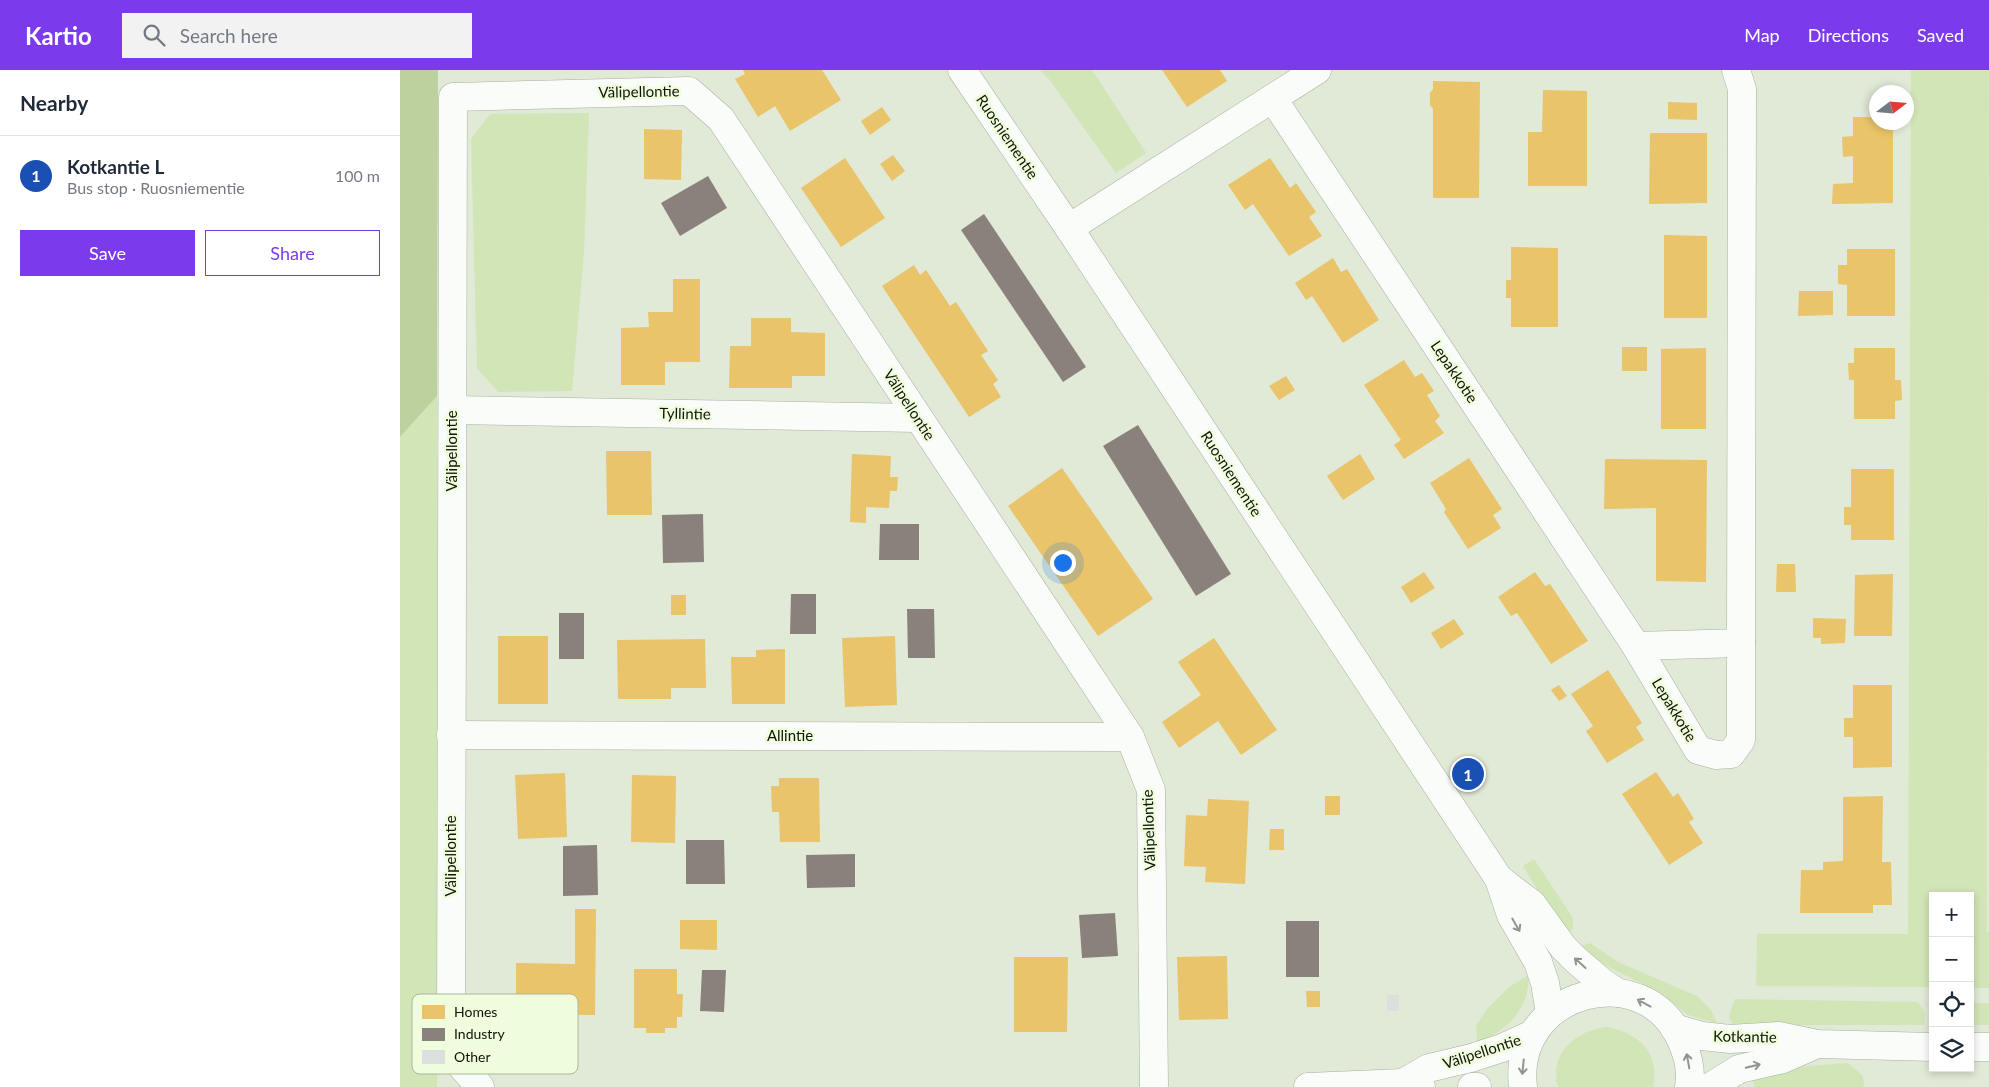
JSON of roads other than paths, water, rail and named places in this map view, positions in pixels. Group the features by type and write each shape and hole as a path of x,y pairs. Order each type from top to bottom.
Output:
{"street":[{"name":"Ruosniementie","path":"962,70 1069,228 1499,879 1511,916 1538,962 1546,984 1550,1013"},
{"path":"1069,228 1317,70"},
{"name":"Lepakkotie","path":"1273,99 1636,646 1698,750 1716,755 1731,754 1741,740 1742,89 1736,70"},
{"name":"Välipellontie","path":"451,994 453,97 689,91 721,119 1130,737 1151,790 1154,1087"},
{"name":"Tyllintie","path":"453,410 918,418"},
{"path":"1636,646 1741,643"},
{"name":"Allintie","path":"451,735 1130,737"},
{"name":"Ruosniementie","path":"1499,879 1532,904 1563,947 1602,983 1618,994"},
{"path":"1523,1087 1523,1062 1533,1034 1550,1013 1562,1004 1576,998 1603,993 1634,997 1649,1004 1663,1015 1679,1036 1688,1057 1689,1087"},
{"name":"Kotkantie","path":"1674,1028 1702,1036 1730,1039 1779,1036 1817,1044 1929,1047"},
{"name":"Välipellontie","path":"1308,1087 1412,1085 1430,1068 1486,1053 1533,1034"},
{"name":"Kotkantie","path":"1710,1087 1739,1069 1783,1058 1817,1044"},
{"path":"1974,1047 1989,1048"},
{"name":"Välipellontie","path":"469,1074 480,1087"},
{"name":"Välipellontie","path":"1472,1087 1477,1087"}],"place":[{"name":"Kotkantie L","path":"1468,774"}]}
